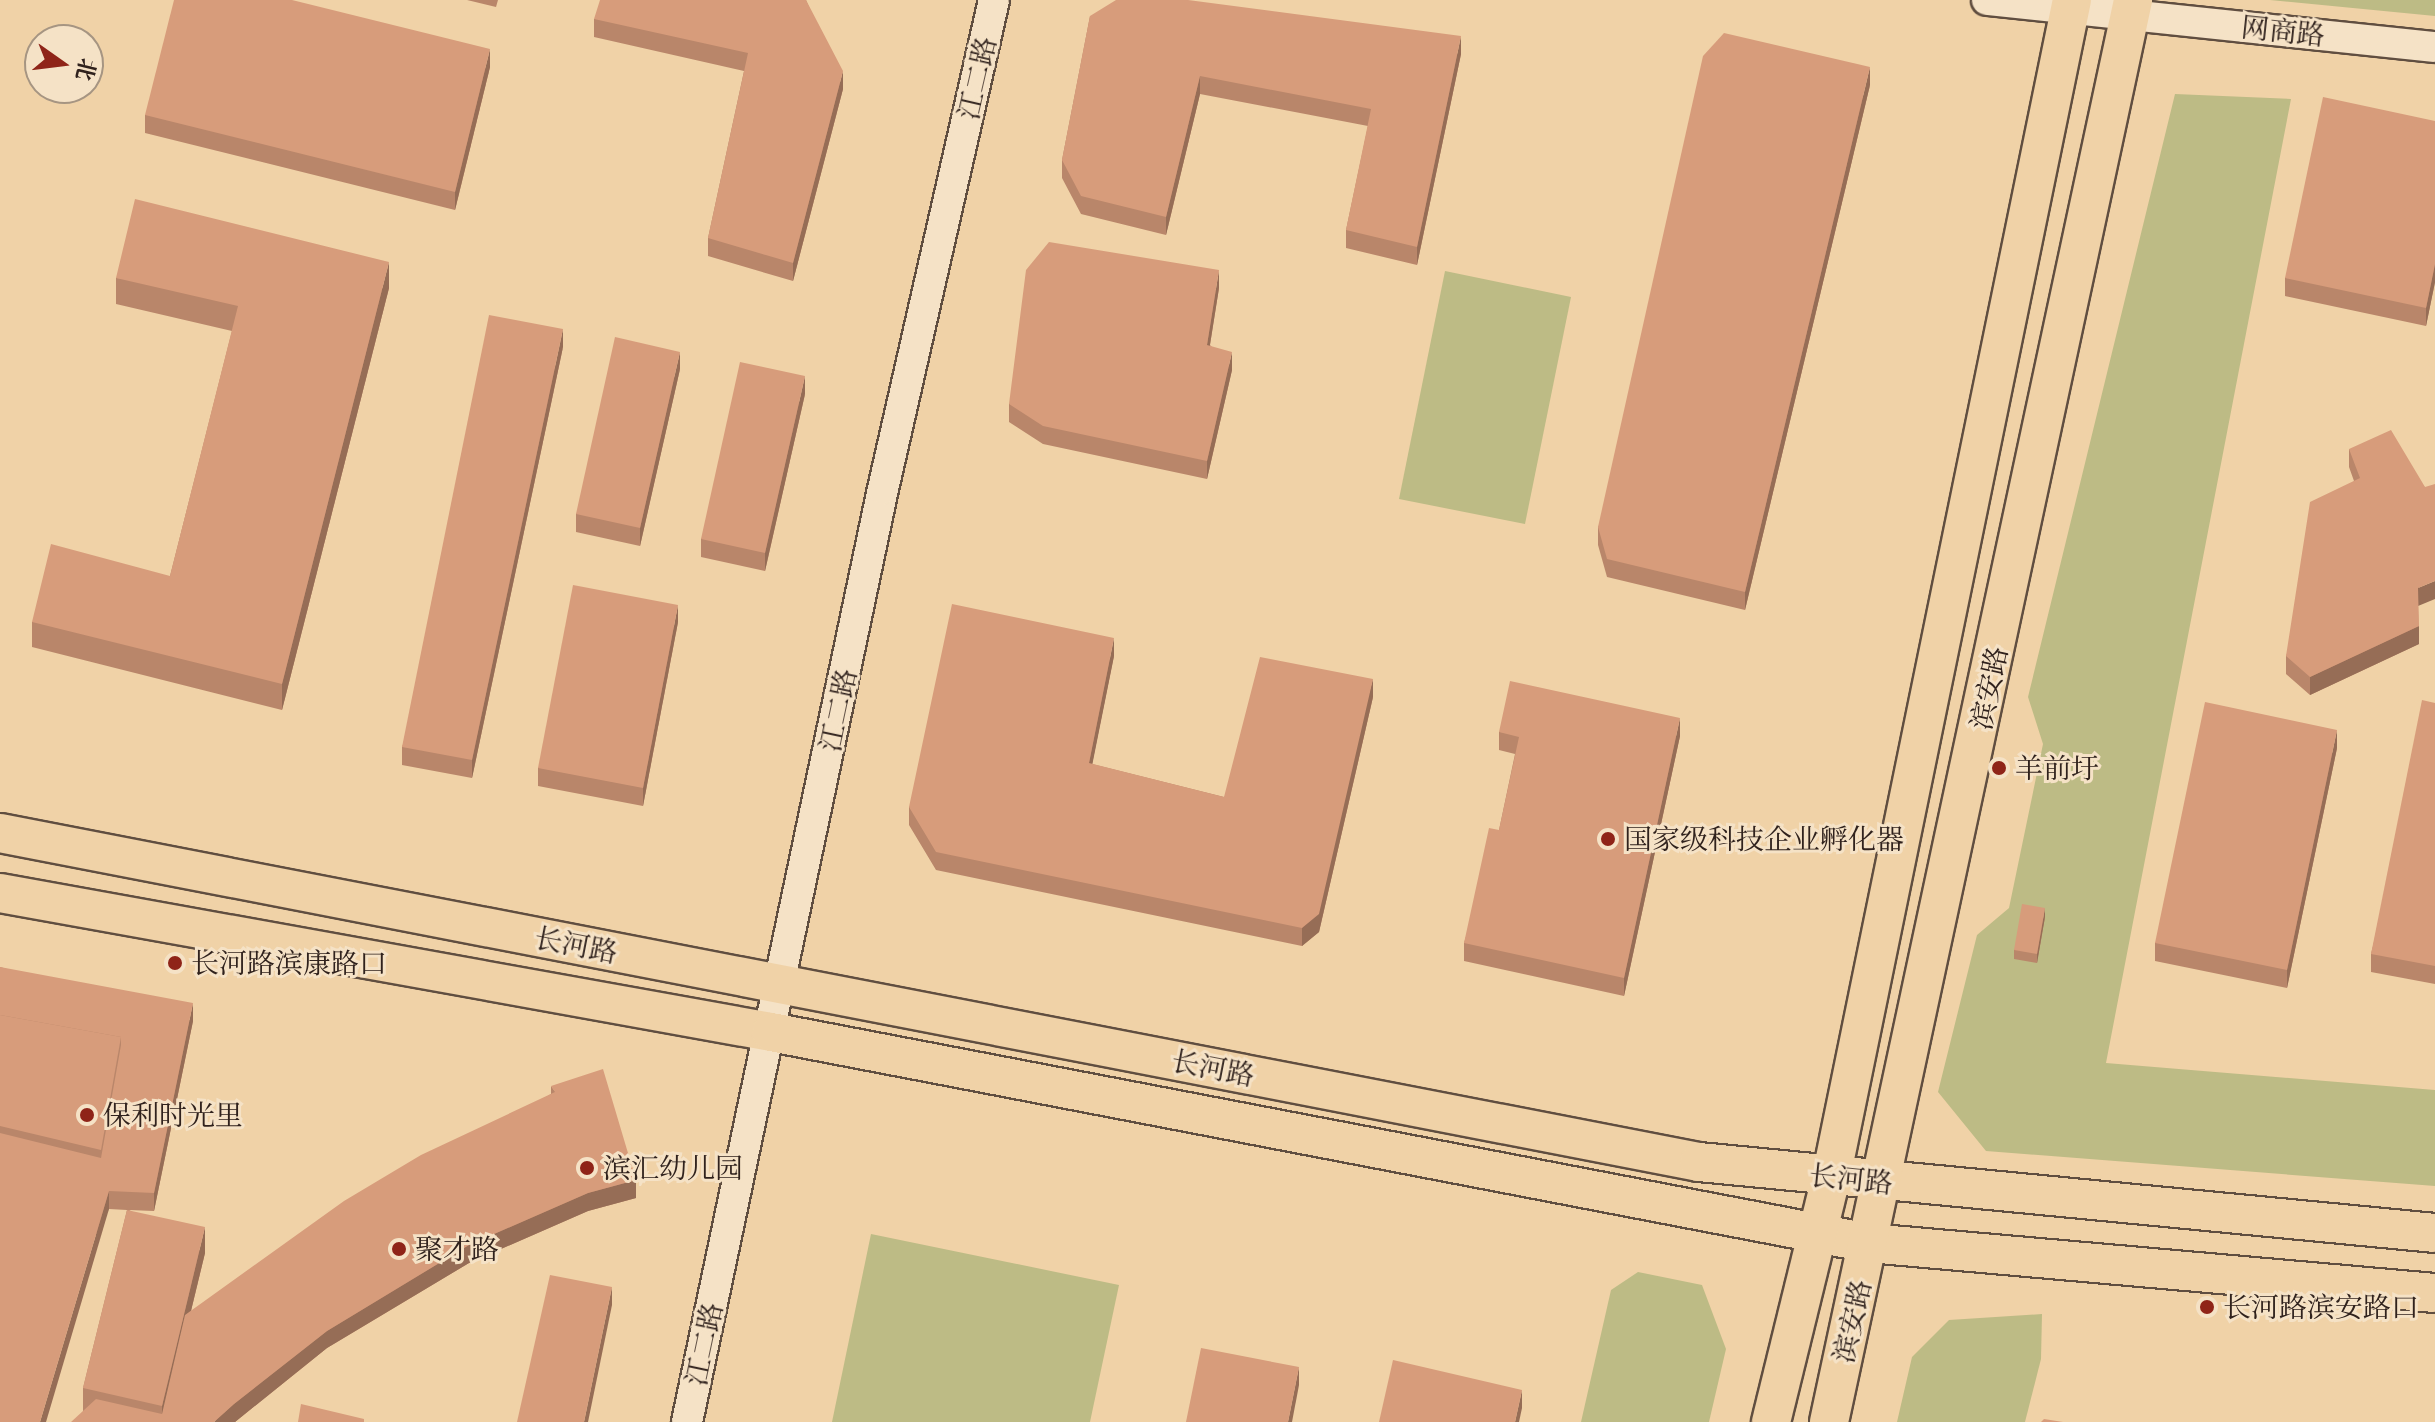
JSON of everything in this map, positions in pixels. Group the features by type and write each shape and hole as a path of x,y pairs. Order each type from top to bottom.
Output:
{"main road":[{"name":"滨安路","path":"1771,1422 1831,1178 2071,5"},
{"name":"滨安路","path":"1829,1422 1883,1183 2131,8"},
{"name":"长河路","path":"0,833 1699,1162 1831,1178 2435,1233"},
{"name":"长河路","path":"0,893 771,1032 1818,1235 1869,1243 2435,1293"}],"street":[{"name":"江二路","path":"687,1422 771,1032 778,984 994,0"},
{"name":"网商路","path":"1987,0 2131,8 2435,47"}],"shaded area":[{"path":"2270,0 2435,0 2435,16"},
{"path":"2175,94 2291,99 2106,1063 2435,1090 2435,1186 1986,1151 1938,1092 1977,935 2009,908 2043,744 2028,697"},
{"path":"1445,271 1571,297 1525,524 1399,499"},
{"path":"871,1234 1119,1285 1090,1422 832,1422"},
{"path":"1638,1272 1702,1285 1726,1349 1709,1422 1581,1422 1611,1290"},
{"path":"2042,1314 2041,1359 2025,1422 1897,1422 1912,1357 1949,1320"}],"building":[{"path":"174,0 292,0 490,49 455,192 145,115"},
{"path":"600,0 806,0 843,71 793,263 708,238 748,53 594,19"},
{"path":"1116,0 1188,0 1461,36 1417,247 1346,230 1371,109 1200,76 1166,217 1081,196 1062,160 1090,16"},
{"path":"1724,33 1870,67 1745,592 1607,559 1598,527 1703,56"},
{"path":"2323,97 2435,121 2435,264 2426,308 2285,278"},
{"path":"135,199 389,262 282,684 32,622 51,544 170,576 238,306 116,278"},
{"path":"1049,242 1219,270 1207,345 1232,352 1207,461 1043,426 1009,404 1026,270"},
{"path":"489,315 563,329 472,760 402,747"},
{"path":"615,337 680,352 640,528 576,514"},
{"path":"740,362 805,376 765,553 701,539"},
{"path":"2391,430 2425,487 2435,484 2435,581 2418,588 2419,626 2310,677 2286,656 2310,502 2360,478 2349,449"},
{"path":"573,585 678,605 643,788 538,768"},
{"path":"952,604 1114,638 1089,763 1224,797 1260,657 1373,679 1319,914 1302,928 936,852 909,807"},
{"path":"1510,681 1680,718 1624,978 1464,943 1489,828 1499,830 1519,737 1499,732"},
{"path":"2422,700 2435,703 2435,966 2371,954"},
{"path":"2205,702 2337,730 2287,970 2155,943"},
{"path":"2022,904 2045,908 2037,954 2014,950"},
{"name":"保利时光里","path":"0,967 193,1003 154,1193 109,1191 40,1422 0,1422 0,1133 101,1158 121,1037 0,1015"},
{"path":"0,1015 121,1037 101,1150 0,1126"},
{"name":"聚才路","path":"603,1069 636,1180 588,1193 469,1245 327,1331 214,1422 71,1422 96,1399 162,1414 185,1315 344,1201 421,1155 555,1092 551,1086"},
{"path":"127,1210 205,1227 162,1406 83,1388"},
{"path":"550,1275 612,1287 584,1422 517,1422"},
{"path":"1201,1348 1299,1367 1288,1422 1186,1422"},
{"path":"1393,1360 1522,1390 1515,1422 1379,1422"},
{"path":"301,1404 364,1419 364,1422 298,1422"}],"place":[{"name":"羊前圩","path":"1999,768"},
{"name":"国家级科技企业孵化器","path":"1608,839"},
{"name":"长河路滨康路口","path":"175,963"},
{"name":"保利时光里","path":"87,1115"},
{"name":"滨汇幼儿园","path":"587,1168"},
{"name":"聚才路","path":"399,1249"},
{"name":"长河路滨安路口","path":"2207,1307"}]}
